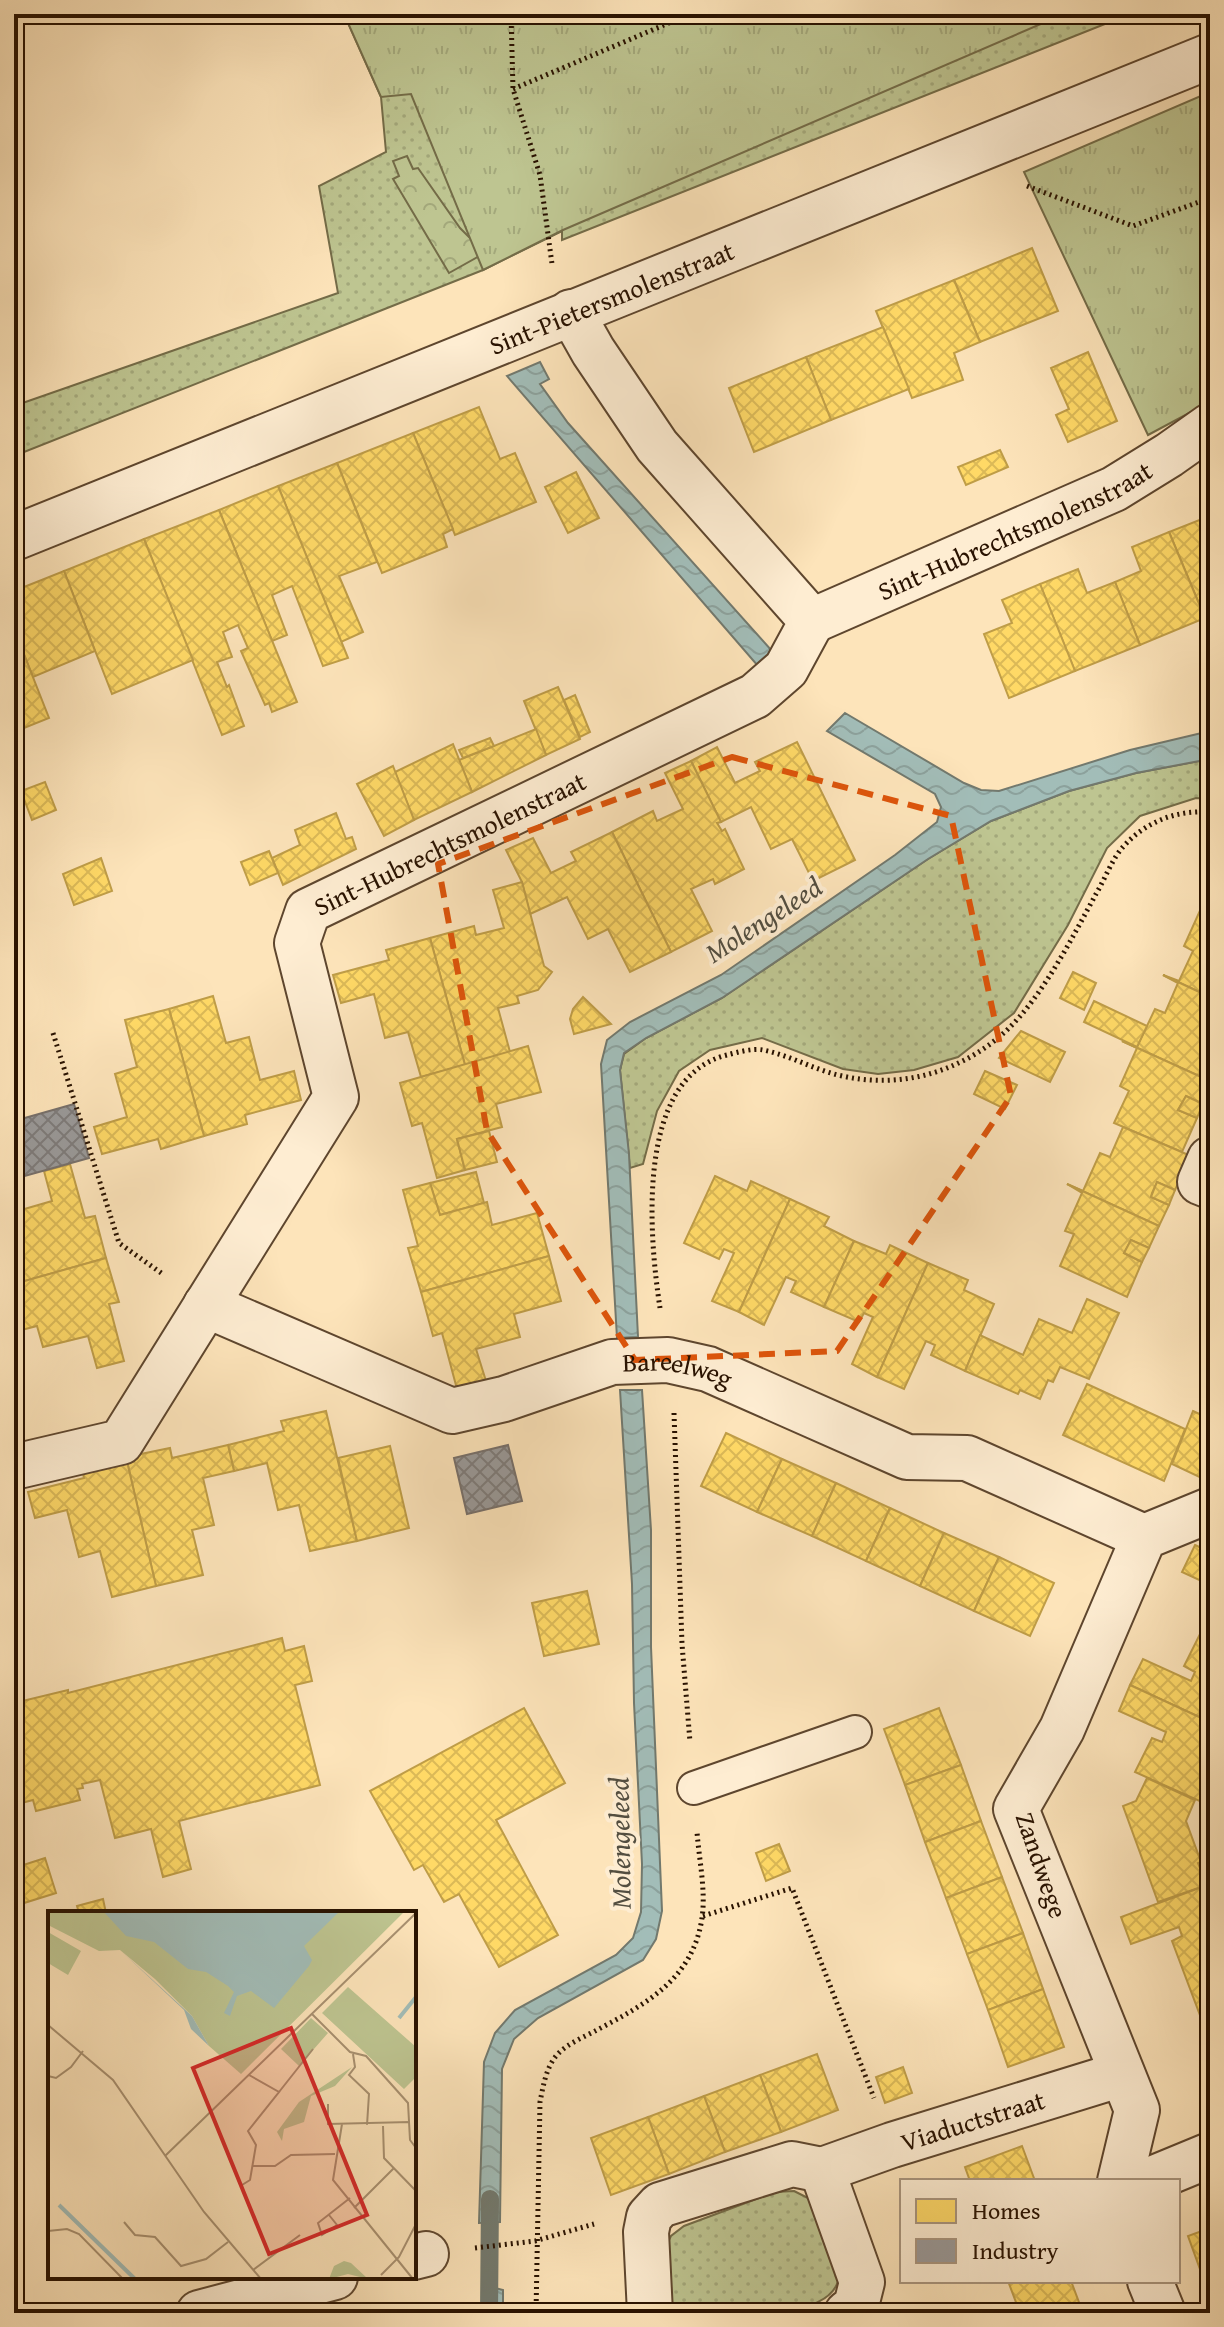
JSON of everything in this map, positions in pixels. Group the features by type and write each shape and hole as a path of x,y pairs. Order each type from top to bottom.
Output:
{"street":[{"name":"Sint-Pietersmolenstraat","path":"14,538 1210,56"},
{"path":"571,312 593,351 657,446 812,621"},
{"name":"Sint-Hubrechtsmolenstraat","path":"14,1467 121,1442 336,1097 297,943 308,911 755,696 786,669 812,621 1114,489 1210,426"},
{"path":"1210,1159 1200,1182 1210,1186"},
{"name":"Bareelweg","path":"206,1305 452,1411 504,1399 612,1362 668,1360 708,1369 907,1457 967,1458 1144,1537"},
{"path":"1144,1537 1210,1510"},
{"name":"Zandwege","path":"1120,2179 1137,2110 1016,1809 1062,1729 1144,1537"},
{"name":"Viaductstraat","path":"660,2205 792,2164 822,2170 892,2145 1122,2074"},
{"path":"1152,2179 1210,2155"},
{"path":"822,2170 862,2282 856,2306 847,2313"},
{"path":"650,2313 646,2232 649,2217 660,2205"},
{"path":"199,2313 327,2279"},
{"path":"1151,2283 1163,2313"}],"lane":[{"path":"694,1788 855,1732"}],"path":[{"path":"511,14 513,89 540,175 553,271"},
{"path":"513,89 690,14"},
{"path":"1022,185 1133,226 1210,198"},
{"path":"536,2313 535,2241 540,2102 544,2080 556,2056 573,2042 648,2003 669,1984 687,1960 703,1916 682,1644 675,1416 654,1266 651,1194 670,1102 688,1074 714,1058 761,1050 837,1075 878,1083 930,1076 971,1057 1007,1030 1035,996 1122,848 1149,825 1171,815 1210,812"},
{"path":"53,1033 119,1243 206,1305"},
{"path":"703,1916 792,1888 892,2145"},
{"path":"515,2244 660,2205"}],"highlighted area":[{"path":"732,757 951,816 1011,1096 837,1351 635,1360 487,1131 438,864"}],"green space":[{"path":"344,14 1130,14 562,240 562,231 483,270 14,456 14,406 338,293 319,186 386,152 381,97"},
{"path":"344,14 1064,14 563,230 483,270 411,94 381,97"},
{"path":"1210,92 1208,403 1148,435 1024,172"},
{"path":"407,156 413,169 418,168 460,228 478,246 481,255 449,273 393,179 399,176 393,161"},
{"path":"1210,759 1210,799 1196,798 1140,816 1107,848 1068,925 1014,1013 958,1057 914,1070 878,1074 843,1069 762,1038 710,1050 679,1071 657,1111 643,1164 630,1168 620,1070 624,1054 646,1038 722,998 928,859 991,821 1069,791 1136,773"},
{"path":"794,2191 810,2199 832,2249 839,2275 832,2292 816,2303 766,2314 668,2313 667,2244 671,2236 684,2226 775,2192"}],"water":[{"path":"540,362 549,379 540,384 568,423 772,651 758,666 507,376"},
{"path":"845,713 981,790 999,791 1130,750 1210,731 1210,759 1136,773 1069,791 991,821 928,859 722,998 624,1053 620,1070 629,1154 638,1337 617,1338 601,1064 607,1040 630,1022 721,975 895,855 937,822 941,807 935,794 827,731"},
{"path":"620,1390 642,1390 651,1530 651,1647 662,1911 656,1939 643,1960 538,2018 514,2039 502,2069 500,2222 479,2223 484,2062 495,2033 515,2010 616,1955 633,1938 641,1912 632,1584"},
{"path":"495,2277 495,2288 503,2290 503,2313 482,2313 482,2279"}],"building: Homes":[{"path":"1032,248 1058,311 980,342 954,280"},
{"path":"954,280 980,342 954,353 963,380 912,398 876,311"},
{"path":"883,327 909,389 831,420 806,357"},
{"path":"1088,352 1117,421 1068,442 1056,415 1069,409 1051,368"},
{"path":"806,357 831,420 754,452 729,388"},
{"path":"479,407 500,459 515,453 536,502 455,535 413,433"},
{"path":"413,433 453,529 443,534 447,547 382,573 337,463"},
{"path":"1000,450 1008,467 966,485 958,467"},
{"path":"337,463 377,562 339,576 363,632 341,642 278,486"},
{"path":"576,472 599,518 568,533 545,487"},
{"path":"278,486 348,658 323,666 292,586 272,595 287,635 272,641 219,510"},
{"path":"219,510 297,702 272,712 269,703 265,705 241,651 248,648 238,625 223,632 232,657 217,662 244,726 222,735 144,539"},
{"path":"1207,517 1210,524 1210,617 1205,618 1169,532"},
{"path":"1169,532 1205,618 1140,645 1115,582 1141,571 1132,547"},
{"path":"144,539 193,660 112,694 64,571"},
{"path":"1078,569 1087,593 1115,582 1140,645 1075,671 1040,584"},
{"path":"64,571 95,651 33,677 14,629 14,591"},
{"path":"1040,584 1075,671 1009,698 984,634 1012,623 1002,600"},
{"path":"14,629 49,718 14,732"},
{"path":"558,687 580,739 546,755 524,701"},
{"path":"575,695 590,732 580,737 564,700"},
{"path":"536,729 546,755 472,792 459,760"},
{"path":"490,738 494,746 463,758 459,750"},
{"path":"797,742 855,860 813,881 792,839 771,849 751,807 721,822 691,761 717,747 735,783 760,771 755,762"},
{"path":"453,744 472,792 414,820 395,772"},
{"path":"691,761 721,822 717,823 722,831 725,829 744,869 715,884 713,879 691,889 712,931 671,952 612,832 653,811 657,821 683,809 665,773"},
{"path":"393,766 414,820 384,836 357,784"},
{"path":"45,782 56,810 32,820 21,791"},
{"path":"336,813 346,839 352,837 356,849 283,885 272,858 300,845 295,830"},
{"path":"612,832 671,952 630,972 608,929 588,939 567,897 530,914 522,882 506,850 533,838 551,873 576,861 571,852"},
{"path":"269,851 278,873 250,885 241,862"},
{"path":"101,858 112,891 74,905 63,874"},
{"path":"522,882 544,966 552,972 538,990 517,996 519,1003 498,1008 510,1052 465,1065 430,938 474,926 476,935 504,928 493,890"},
{"path":"1202,906 1210,910 1210,997 1163,975 1179,981 1193,951 1184,946"},
{"path":"430,938 465,1065 421,1077 408,1032 385,1038 374,994 341,1003 333,975 389,960 386,950"},
{"path":"1073,972 1096,983 1084,1010 1060,998"},
{"path":"1163,975 1210,997 1210,1040 1205,1053 1210,1055 1210,1081 1122,1041 1137,1047 1155,1009 1165,1013 1178,983"},
{"path":"213,996 226,1043 249,1037 260,1080 294,1071 301,1100 245,1115 247,1124 204,1136 169,1009"},
{"path":"583,997 611,1024 574,1034 570,1019 573,1009"},
{"path":"1094,1001 1147,1026 1137,1047 1084,1022"},
{"path":"169,1009 204,1136 161,1149 158,1139 102,1154 94,1127 127,1117 115,1074 137,1067 125,1020"},
{"path":"1021,1031 1065,1052 1050,1082 999,1058"},
{"path":"1122,1041 1210,1081 1210,1090 1203,1104 1186,1096 1178,1110 1197,1118 1182,1152 1114,1123 1129,1091 1120,1086 1137,1048"},
{"path":"528,1046 541,1092 496,1104 502,1127 457,1139 465,1170 437,1178 422,1123 412,1126 400,1083"},
{"path":"985,1071 1017,1085 1005,1109 974,1094"},
{"path":"1186,1096 1203,1104 1197,1118 1178,1110"},
{"path":"1123,1127 1191,1156 1175,1190 1157,1182 1151,1197 1169,1205 1159,1226 1067,1184 1083,1191 1100,1153 1110,1157"},
{"path":"489,1131 497,1162 465,1170 457,1139"},
{"path":"70,1164 85,1218 95,1216 106,1258 14,1284 14,1212 52,1201 44,1171"},
{"path":"476,1172 484,1203 440,1215 430,1183"},
{"path":"715,1176 747,1191 751,1181 790,1199 739,1312 712,1301 734,1253 724,1249 719,1259 684,1243"},
{"path":"1157,1182 1175,1190 1169,1205 1151,1197"},
{"path":"430,1183 440,1215 487,1202 492,1225 537,1213 549,1256 421,1292 408,1248 418,1246 403,1190"},
{"path":"1067,1184 1159,1226 1149,1248 1131,1240 1124,1253 1142,1262 1127,1297 1060,1266 1074,1234 1065,1231 1082,1193"},
{"path":"790,1199 829,1217 824,1226 854,1241 824,1307 791,1292 796,1281 786,1277 764,1325 739,1312"},
{"path":"1131,1240 1149,1248 1142,1262 1124,1253"},
{"path":"854,1241 886,1254 890,1245 928,1263 877,1377 852,1364 873,1317 864,1313 859,1322 824,1307"},
{"path":"549,1256 561,1301 514,1314 520,1337 476,1349 486,1381 457,1389 442,1333 433,1336 421,1292"},
{"path":"106,1258 119,1302 109,1304 124,1361 97,1368 88,1336 43,1347 37,1326 14,1332 14,1284"},
{"path":"928,1263 968,1280 964,1290 994,1304 965,1371 931,1355 935,1345 926,1341 904,1389 877,1377"},
{"path":"1087,1299 1119,1313 1089,1379 1060,1367 1053,1382 1048,1380 1040,1399 1020,1390 1018,1394 965,1371 980,1335 1023,1355 1039,1319 1072,1333"},
{"path":"1087,1384 1185,1429 1164,1481 1063,1435"},
{"path":"326,1411 357,1541 310,1551 299,1505 278,1510 267,1463 234,1471 228,1445 284,1431 281,1421"},
{"path":"1193,1411 1210,1419 1210,1482 1172,1464"},
{"path":"726,1433 782,1459 757,1512 701,1486"},
{"path":"228,1445 234,1471 203,1478 214,1525 192,1530 203,1575 156,1586 126,1457 170,1448 172,1458"},
{"path":"390,1446 409,1528 357,1541 338,1458"},
{"path":"126,1457 156,1586 112,1597 100,1551 79,1557 67,1510 35,1518 28,1492 84,1478 82,1468"},
{"path":"782,1459 836,1483 812,1536 757,1512"},
{"path":"836,1483 890,1508 866,1561 812,1536"},
{"path":"890,1508 944,1533 920,1586 866,1561"},
{"path":"944,1533 999,1557 974,1611 920,1586"},
{"path":"1195,1545 1210,1552 1210,1585 1182,1572"},
{"path":"999,1557 1054,1583 1030,1636 974,1611"},
{"path":"587,1591 599,1644 544,1656 532,1603"},
{"path":"1201,1632 1210,1636 1210,1722 1130,1685 1143,1659 1191,1681 1195,1672 1184,1666"},
{"path":"282,1638 285,1651 304,1646 312,1681 295,1685 320,1785 179,1821 191,1869 163,1877 151,1829 115,1838 100,1780 82,1784 83,1788 77,1789 80,1800 36,1811 33,1800 14,1805 14,1703 68,1690 68,1693"},
{"path":"1130,1685 1210,1722 1210,1789 1204,1803 1135,1772 1152,1738 1162,1742 1166,1732 1119,1711"},
{"path":"524,1708 565,1783 496,1820 558,1935 499,1967 459,1894 444,1902 423,1865 414,1870 370,1791"},
{"path":"939,1708 961,1765 905,1785 884,1729"},
{"path":"961,1765 981,1821 925,1842 905,1785"},
{"path":"1147,1778 1195,1800 1186,1821 1207,1885 1158,1902 1123,1806 1136,1801"},
{"path":"981,1821 1002,1877 946,1898 925,1842"},
{"path":"779,1844 790,1871 766,1881 756,1853"},
{"path":"45,1858 56,1893 21,1904 22,1908 14,1910 14,1868"},
{"path":"1002,1877 1023,1933 967,1954 946,1898"},
{"path":"1210,1884 1210,2029 1206,2031 1172,1941 1182,1936 1179,1927 1131,1944 1121,1917"},
{"path":"103,1899 106,1911 78,1911 77,1906"},
{"path":"1023,1933 1043,1989 988,2010 967,1954"},
{"path":"1043,1989 1064,2047 1008,2067 988,2010"},
{"path":"817,2054 838,2110 781,2132 760,2075"},
{"path":"903,2067 912,2093 885,2103 876,2077"},
{"path":"760,2075 781,2132 725,2152 704,2096"},
{"path":"704,2096 725,2152 669,2174 648,2117"},
{"path":"648,2117 669,2174 611,2195 591,2138"},
{"path":"1022,2146 1034,2179 969,2179 965,2167"},
{"path":"1210,2228 1210,2294 1209,2294 1188,2236"},
{"path":"1009,2283 1072,2283 1083,2313 1020,2313"}],"building: Industry":[{"path":"74,1104 89,1158 14,1179 14,1121"},
{"path":"508,1445 522,1501 467,1514 454,1458"}],"waterway":[{"name":"Molengeleed","path":"489,2313 490,2199"}]}
